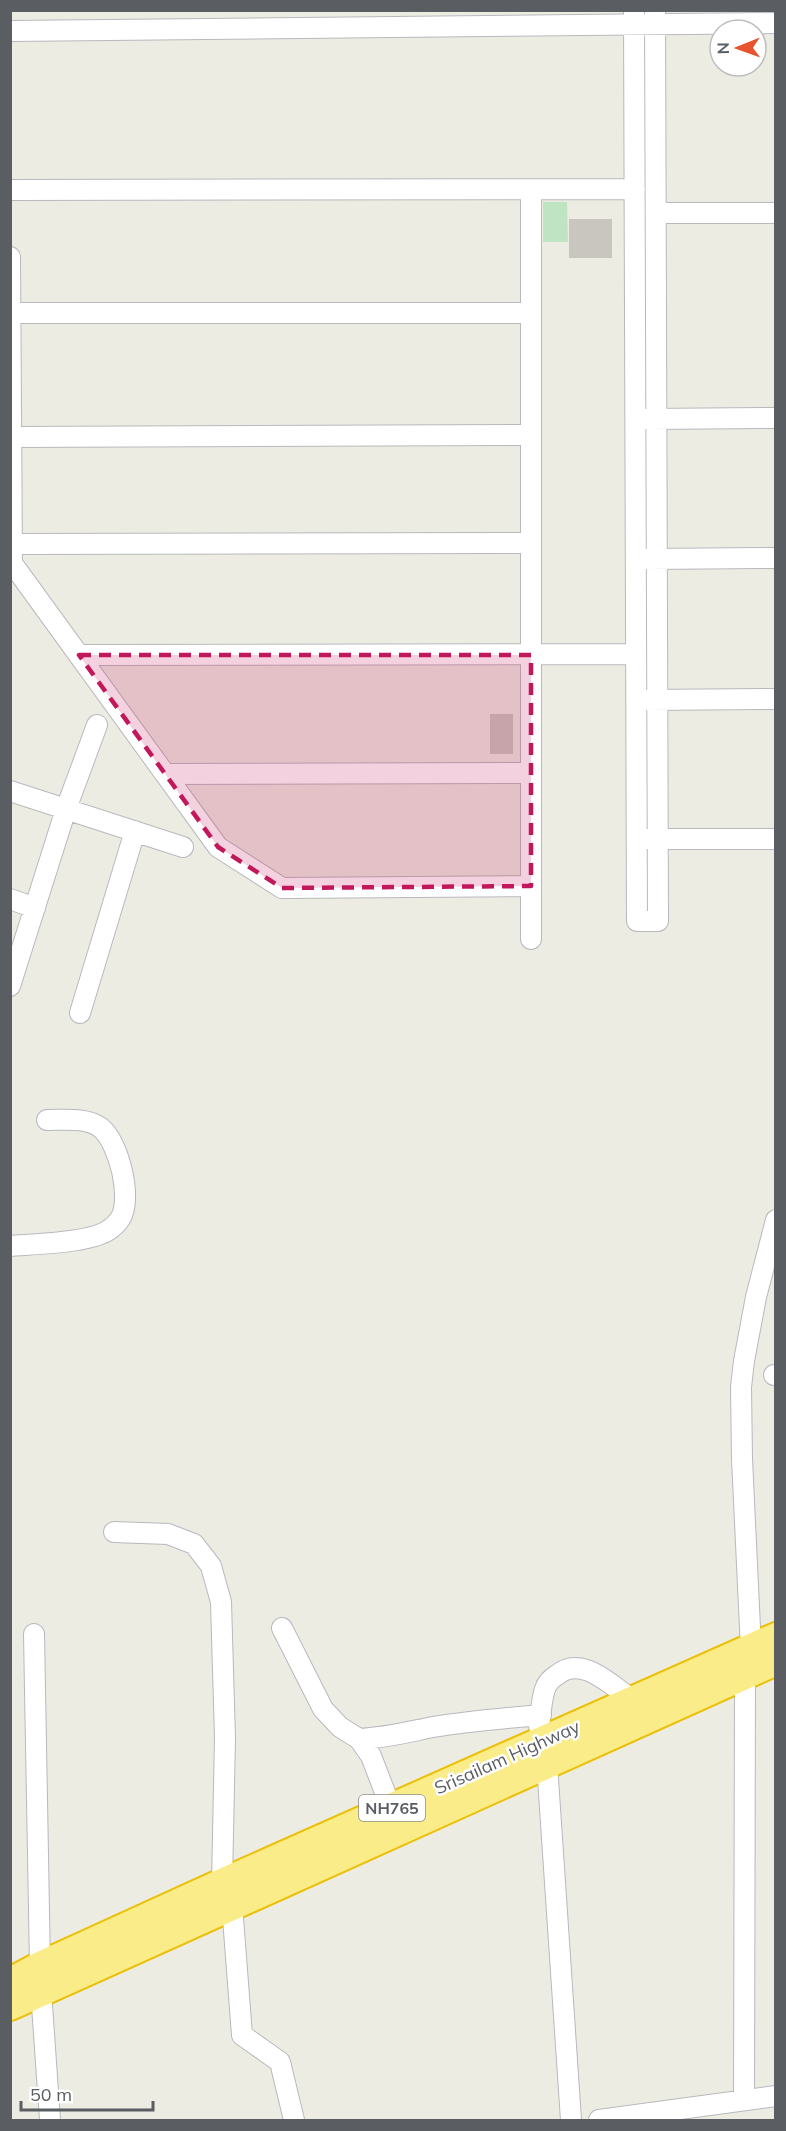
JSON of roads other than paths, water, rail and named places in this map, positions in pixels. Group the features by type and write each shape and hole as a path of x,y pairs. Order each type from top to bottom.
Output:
{"highway":[{"name":"Srisailam Highway","path":"227,1894 391,1808 542,1754 635,1701 762,1656"},
{"name":"Srisailam Highway","path":"10,1982 41,1978 762,1656"},
{"name":"Srisailam Highway","path":"10,2006 41,1978"}],"street":[{"path":"634,17 637,921 658,921 655,17"},
{"path":"10,31 634,17 776,23"},
{"path":"531,189 531,939"},
{"path":"10,190 635,189"},
{"path":"656,213 776,213"},
{"path":"10,257 12,563 218,847 282,888 531,886"},
{"path":"11,313 531,313"},
{"path":"635,419 776,418"},
{"path":"12,436 531,435"},
{"path":"12,544 531,543"},
{"path":"636,559 776,558"},
{"path":"79,656 636,654"},
{"path":"636,700 776,699"},
{"path":"10,986 66,809 97,725"},
{"path":"165,774 531,773"},
{"path":"10,791 183,847"},
{"path":"80,1013 135,831"},
{"path":"636,839 776,839"},
{"path":"10,898 35,908"},
{"path":"10,1246 78,1240 109,1231 121,1219 126,1197 120,1162 111,1139 100,1127 79,1120 47,1120"},
{"path":"744,2100 762,1656 742,1459 741,1387 754,1307 776,1220"},
{"path":"114,1532 168,1534 194,1544 211,1566 221,1602 227,1894 242,2035 280,2062 294,2121"},
{"path":"282,1628 323,1709 340,1727 359,1739 371,1756 391,1808"},
{"path":"34,1634 41,1978 50,2121"},
{"path":"571,2121 542,1754 541,1715 546,1688 552,1678 561,1671 573,1668 587,1669 635,1701"},
{"path":"359,1739 397,1736 434,1727 492,1719 541,1715"},
{"path":"599,2121 776,2096"}]}
